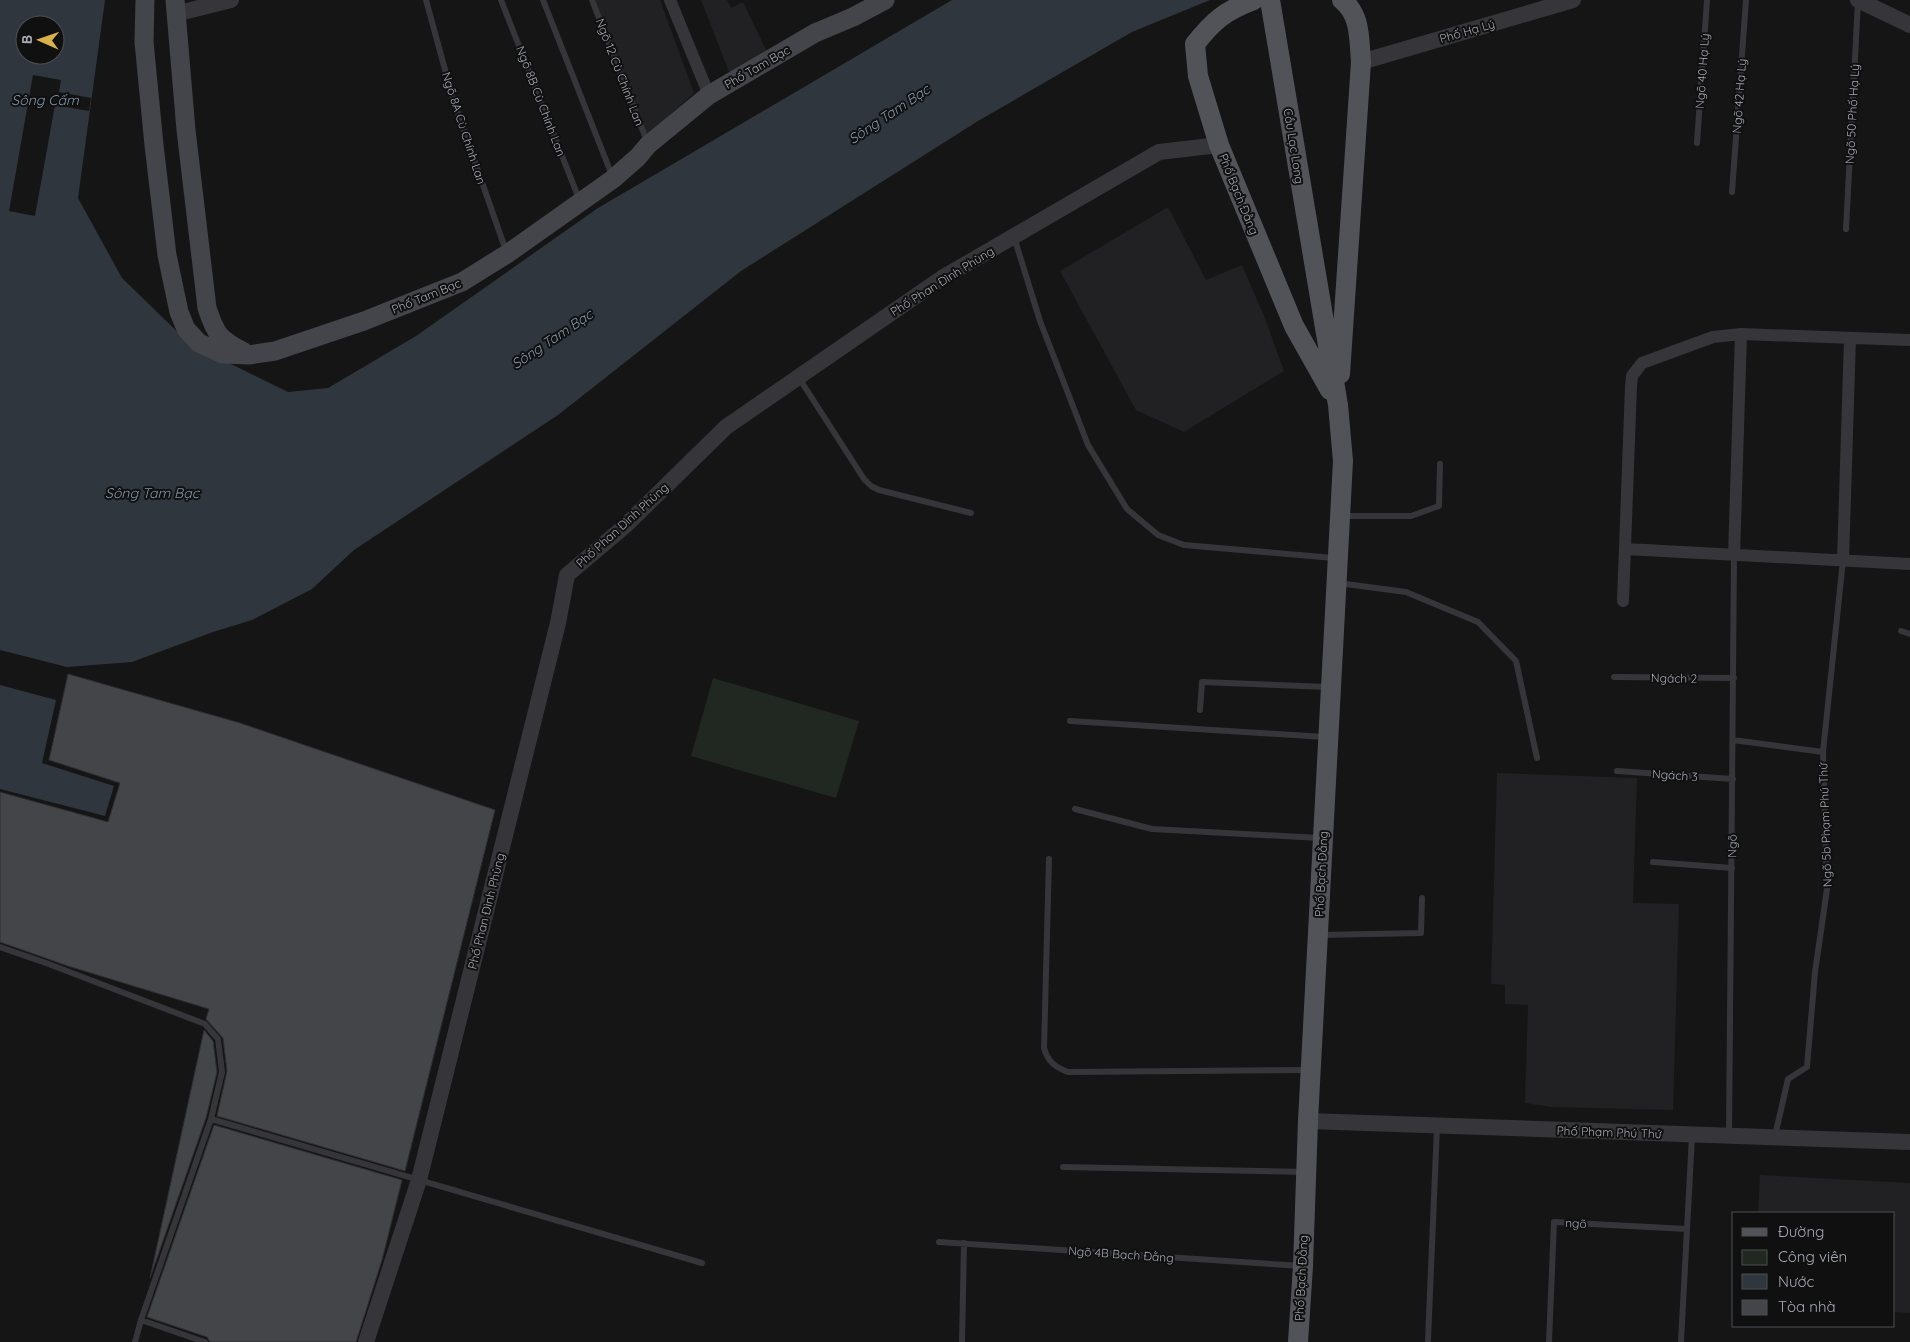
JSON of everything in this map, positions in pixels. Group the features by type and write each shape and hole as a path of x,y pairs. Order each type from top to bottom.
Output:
{"main road":[{"name":"Phố Tam Bạc","path":"146,0 144,42 154,145 167,255 179,312 186,329 199,343 223,354 250,355 275,351 364,321 462,282 507,254 613,179 638,157 648,145 709,95 815,33 853,17 884,0"},
{"name":"Phố Bạch Đằng","path":"1254,0 1232,8 1210,24 1195,44 1198,76 1219,145 1294,326 1338,405"},
{"name":"Cầu Lạc Long","path":"1270,0 1318,291"},
{"name":"Phố Bạch Đằng","path":"1338,405 1361,62 1358,23 1349,6 1342,0"},
{"path":"175,7 186,130 207,308 214,329 224,341 250,355"},
{"name":"Phố Bạch Đằng","path":"1298,1342 1303,1266 1310,1070 1343,461 1338,405 1318,291"}],"street":[{"path":"175,7 231,0"},
{"path":"670,0 709,95"},
{"name":"Phố Hạ Lý","path":"1361,62 1573,0"},
{"path":"1858,0 1910,25"},
{"name":"Phố Phan Đình Phùng","path":"366,1342 418,1180 558,623 567,575 625,526 726,426 942,278 1159,152 1219,145"},
{"path":"1734,556 1741,334"},
{"path":"1623,601 1632,376 1642,362 1713,336 1741,334 1910,340"},
{"path":"1843,560 1850,338"},
{"path":"1626,549 1910,564"},
{"name":"Phố Phạm Phú Thứ","path":"1308,1121 1910,1142"}],"lane":[{"name":"Ngõ 8A Cù Chính Lan","path":"426,0 453,99 507,254"},
{"name":"Ngõ 8B Cù Chính Lan","path":"501,0 581,203"},
{"path":"543,0 613,179"},
{"name":"Ngõ 12 Cù Chính Lan","path":"592,0 648,145"},
{"name":"Ngõ 40 Hạ Lý","path":"1697,143 1707,0"},
{"name":"Ngõ 42 Hạ Lý","path":"1732,192 1746,0"},
{"name":"Ngõ 50 Phố Hạ Lý","path":"1846,228 1858,0"},
{"path":"1014,236 1043,329 1088,445 1127,509 1158,535 1184,545 1338,558"},
{"path":"798,377 864,479 871,486 879,490 971,513"},
{"path":"1340,516 1411,516 1439,506 1440,464"},
{"name":"Ngõ","path":"1729,1136 1734,556"},
{"name":"Ngõ 5b Phạm Phú Thứ","path":"1775,1137 1788,1079 1807,1067 1815,972 1827,889 1823,752 1843,560"},
{"path":"1337,583 1406,592 1478,622 1516,661 1537,758"},
{"path":"1901,631 1910,634"},
{"name":"Ngách 2","path":"1614,677 1734,678"},
{"path":"1200,710 1202,682 1332,688"},
{"path":"1070,720 1328,737"},
{"path":"1733,740 1823,752"},
{"name":"Ngách 3","path":"1617,771 1732,779"},
{"path":"1075,809 1152,828 1323,839"},
{"path":"1049,858 1044,1048 1048,1059 1057,1068 1068,1072 1310,1070"},
{"path":"1653,862 1732,868"},
{"path":"1318,936 1421,933 1422,898"},
{"path":"0,948 46,963 205,1024 218,1039 222,1072 211,1119 135,1342"},
{"path":"211,1119 702,1263"},
{"path":"1428,1340 1437,1126"},
{"path":"1681,1342 1692,1134"},
{"path":"1063,1167 1306,1172"},
{"name":"ngõ","path":"1548,1342 1554,1222 1687,1229"},
{"name":"Ngõ 4B Bạch Đằng","path":"939,1242 1303,1266"},
{"path":"962,1342 964,1243"},
{"path":"141,1320 205,1342"}],"shaded area":[{"path":"593,0 660,0 694,93 646,136"},
{"path":"701,0 727,0 731,8 743,2 768,54 731,77"},
{"path":"1168,207 1206,280 1242,265 1264,316 1284,371 1184,432 1136,410 1060,271"},
{"path":"1497,773 1637,778 1633,903 1679,904 1673,1110 1551,1107 1525,1103 1528,1005 1505,1004 1505,985 1491,984"},
{"path":"1760,1175 1910,1183 1910,1313 1895,1312 1895,1212 1758,1212"}],"green space":[{"path":"713,678 859,721 836,798 691,756"}],"water":[{"name":"Sông Tam Bạc","path":"0,0 105,0 78,198 122,278 190,344 288,392 328,388 416,336 598,208 952,0 1210,0 1132,32 978,121 741,271 558,415 354,550 312,589 252,620 213,632 132,662 67,667 0,650"},
{"path":"0,685 56,700 42,763 114,786 105,816 0,789"}],"pier":[{"path":"33,75 61,80 59,92 91,98 89,111 55,105 35,216 9,211"}],"building":[{"path":"68,674 240,723 495,810 405,1171 217,1116 227,1071 223,1038 206,1019 209,1009 68,966 0,942 0,792 108,822 120,783 49,760"},
{"path":"204,1030 213,1041 217,1072 206,1118 150,1278"},
{"path":"214,1125 402,1180 382,1260 356,1342 210,1342 207,1337 147,1317"}],"water label":[{"name":"Sông Cấm","path":"45,100"}]}
